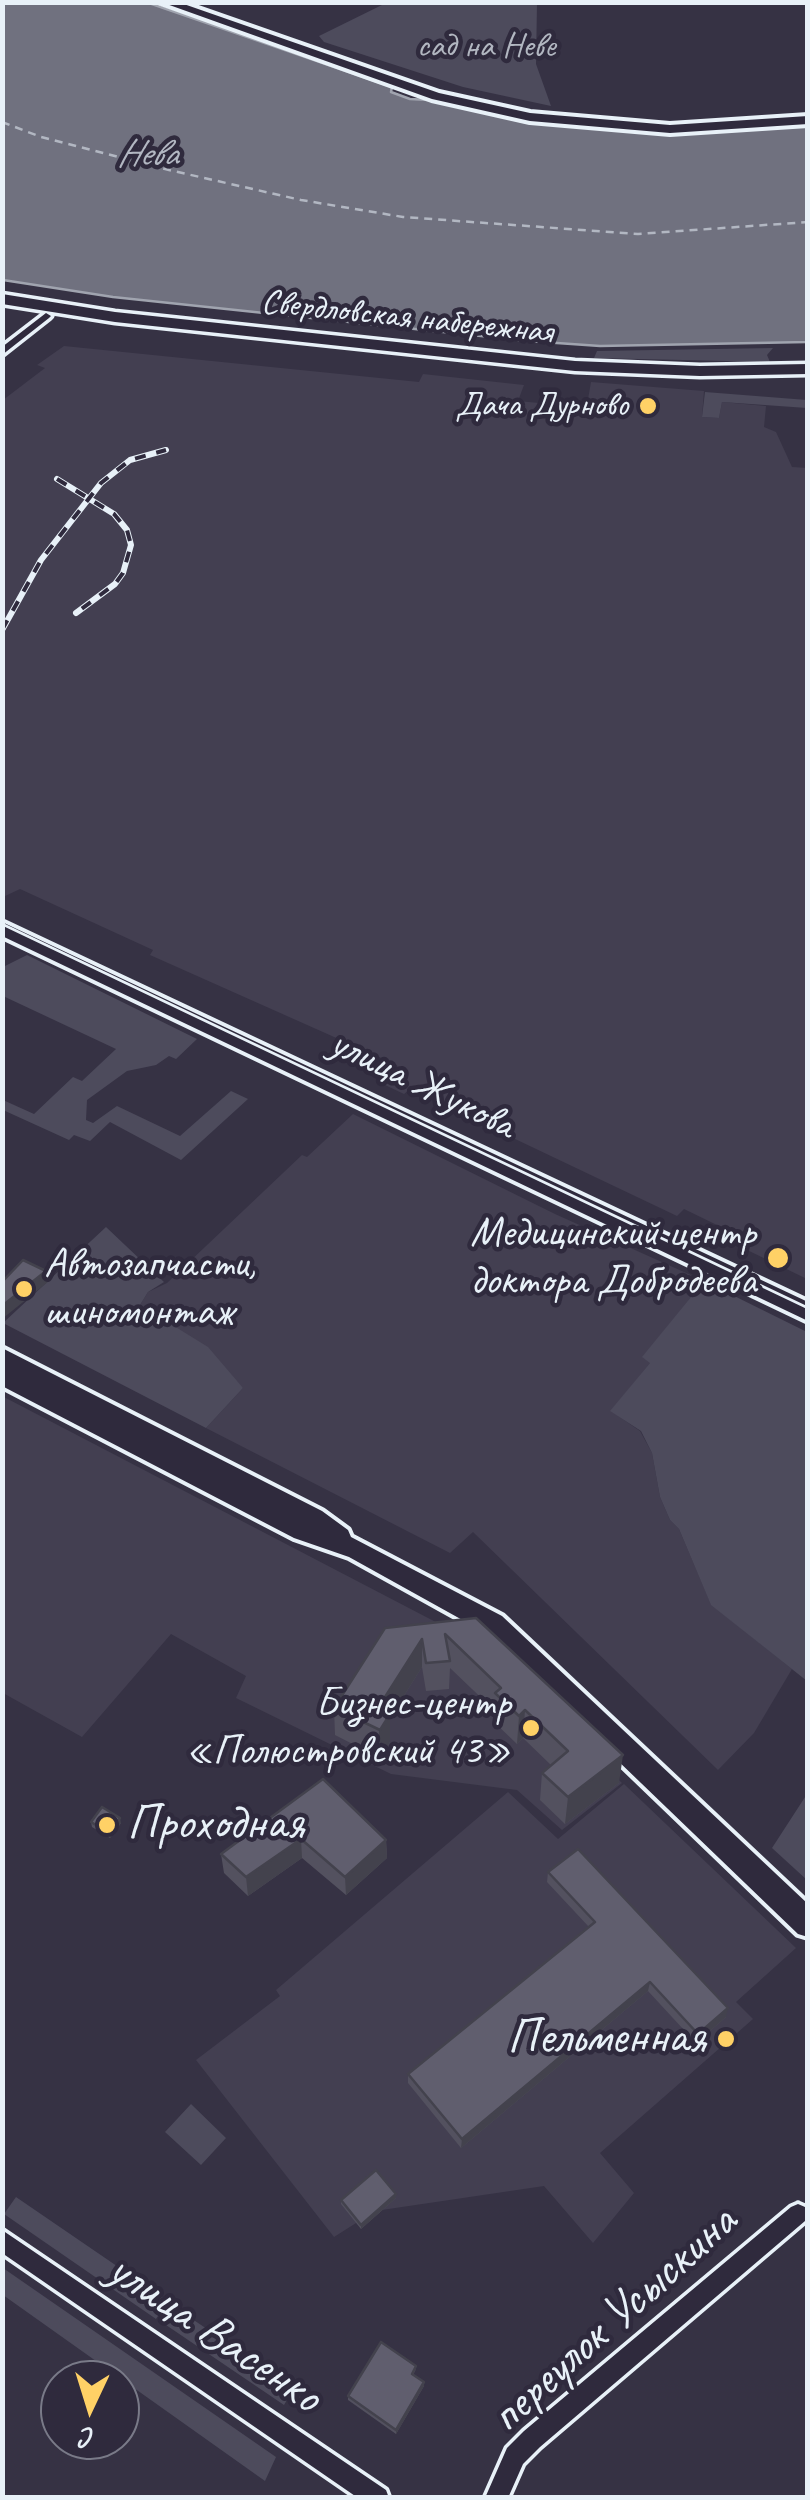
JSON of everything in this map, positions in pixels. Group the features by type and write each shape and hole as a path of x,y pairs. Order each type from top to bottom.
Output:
{"main road":[{"path":"166,2 436,96 493,110 637,128 744,127 808,116"},
{"path":"187,2 429,85 518,108 653,121 808,116"},
{"name":"Свердловская набережная","path":"2,299 115,317 557,364 700,371 808,368"},
{"name":"Свердловская набережная","path":"2,308 576,373 700,379 808,377"},
{"name":"улица Жукова","path":"2,928 808,1312"},
{"path":"2,1357 313,1518 358,1550 493,1624 808,1924"},
{"path":"2,1375 303,1531 358,1550"}],"street":[{"path":"2,352 46,316"},
{"name":"переулок Усыскина","path":"496,2498 515,2456 532,2439 798,2214"},
{"name":"улица Васенко","path":"2,2240 378,2498"}],"shaded area":[{"path":"64,346 419,382 423,374 524,385 518,401 560,405 587,405 591,382 704,391 702,417 719,418 722,402 766,406 764,427 776,432 792,467 808,468 807,1279 714,1234 719,1226 684,1209 677,1216 410,1089 404,1094 383,1084 398,1070 397,1065 150,955 153,950 20,889 3,897 3,400 45,368 37,365"},
{"path":"353,1114 555,1214 704,1281 643,1357 651,1362 611,1411 640,1431 652,1453 660,1497 670,1520 679,1529 711,1604 792,1669 754,1733 718,1770 473,1532 450,1553 206,1428 243,1388 140,1305 148,1292 167,1283 302,1155 307,1157"},
{"path":"2,1396 476,1643 622,1783 562,1830 517,1790 391,1774 236,1698 246,1676 171,1634 82,1737 3,1693"},
{"path":"624,1784 796,1948 736,2002 753,2019 600,2153 634,2193 593,2243 544,2186 375,2211 334,2237 196,2060 280,1996 276,1990 508,1792 558,1839"}],"green space":[{"name":"сад на Неве","path":"386,3 537,3 536,64 551,106 463,87 324,42 319,36"},
{"path":"773,348 767,355 770,362 594,358 597,351"},
{"path":"705,392 807,400 807,408 722,402 719,418 702,417"},
{"path":"27,955 197,1039 176,1059 169,1056 156,1065 127,1071 87,1100 86,1120 93,1123 117,1106 180,1136 231,1091 248,1099 181,1160 110,1122 90,1141 74,1135 69,1140 3,1110 3,1100 34,1114 73,1077 82,1081 116,1049 3,996 3,967"},
{"path":"106,1227 164,1282 148,1292 140,1305 208,1347 243,1388 206,1428 3,1323"},
{"path":"704,1281 807,1332 807,1681 711,1605 679,1529 670,1520 660,1497 652,1453 641,1431 610,1411 650,1363 642,1357"},
{"path":"807,1794 807,1880 772,1848"},
{"path":"191,2104 226,2138 201,2165 165,2132"},
{"path":"16,2197 168,2301 156,2319 4,2214"},
{"path":"3,2268 136,2360 95,2360 3,2295"},
{"path":"176,2308 294,2388 284,2405 166,2325"},
{"path":"140,2363 276,2457 265,2481 140,2392"}],"water":[{"name":"Нева","path":"2,3 149,3 392,87 391,92 410,99 524,122 670,134 807,126 807,342 600,346 528,341 113,297 3,280"}],"building":[{"path":"23,1260 46,1271 2,1306 2,1282"},
{"path":"476,1618 623,1755 568,1797 542,1773 568,1751 525,1710 519,1716 495,1693 501,1688 445,1634 450,1661 426,1663 422,1639 378,1708 390,1714 380,1730 334,1708 385,1628"},
{"path":"323,1779 386,1840 345,1877 301,1839 246,1877 221,1854"},
{"name":"Проходная","path":"102,1807 120,1818 109,1833 91,1822"},
{"path":"578,1849 728,2008 698,2034 650,1982 462,2139 408,2074 595,1922 548,1872"},
{"path":"376,2170 396,2194 361,2225 341,2200"},
{"path":"381,2342 416,2366 412,2374 424,2382 396,2430 348,2396"}],"ferry route":[{"path":"2,122 41,137 169,170 301,200 403,217 638,234 808,222"}],"tram line":[{"path":"2,924 808,1308"}],"railway":[{"path":"89,499 101,483 130,460 166,450"},
{"path":"57,479 89,499"},
{"path":"2,630 41,560 89,499"},
{"path":"76,613 115,584 123,573 131,545 127,530 114,514 89,499"}],"place":[{"name":"Дача Дурново","path":"648,406"},
{"name":"Медицинский центр доктора Добродеева","path":"778,1258"},
{"name":"Автозапчасти, шиномонтаж","path":"24,1289"},
{"name":"Бизнес-центр «Полюстровский 43»","path":"531,1728"},
{"name":"Проходная","path":"107,1825"},
{"name":"Пельменная","path":"726,2039"}]}
